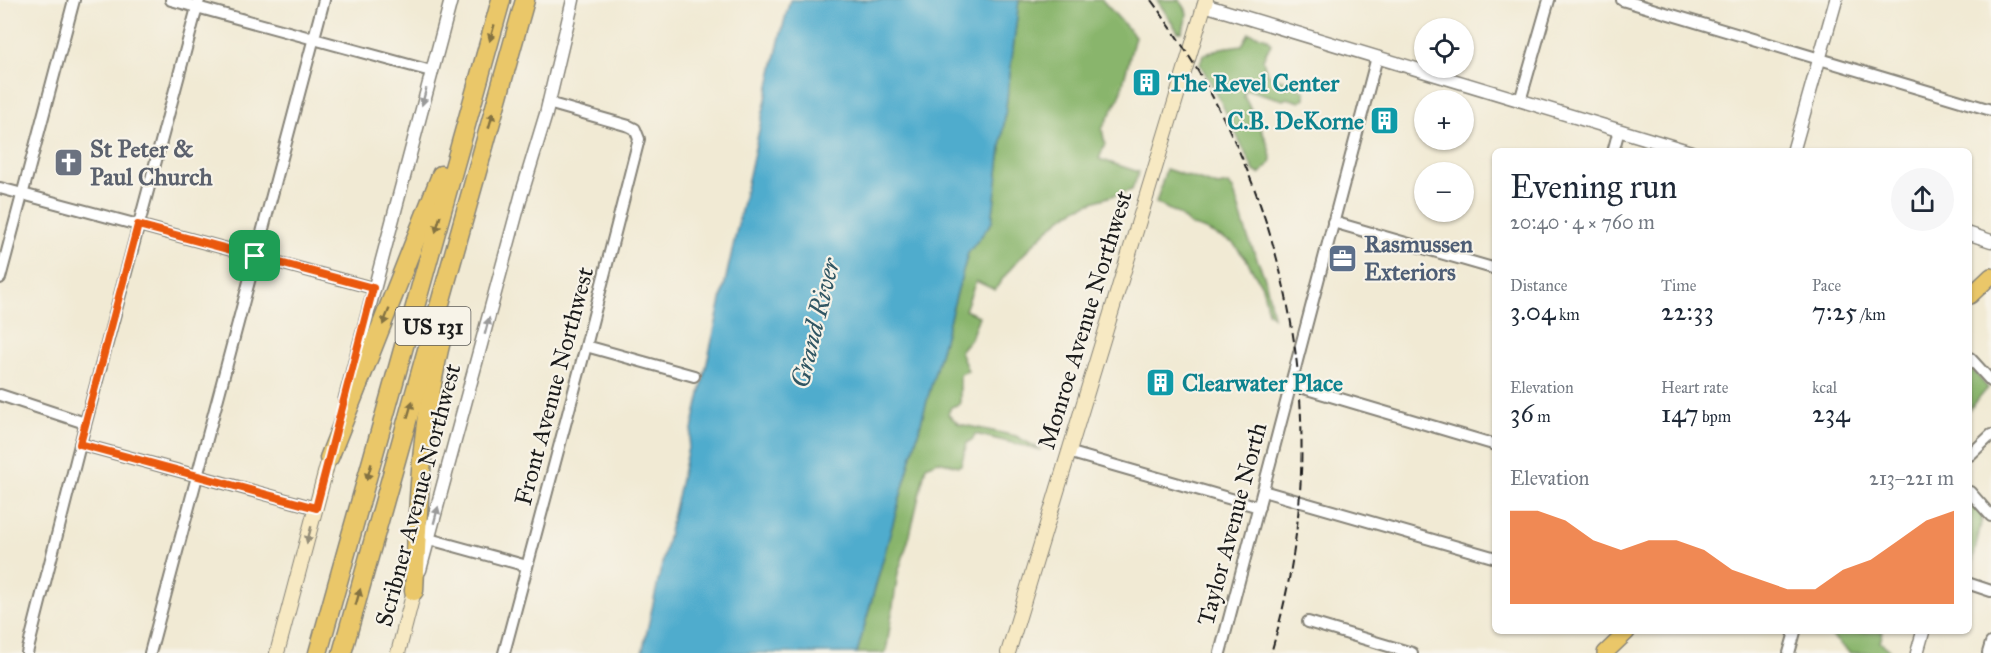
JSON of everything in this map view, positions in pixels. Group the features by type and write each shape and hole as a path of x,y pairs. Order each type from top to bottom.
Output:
{"highway":[{"name":"US 131","path":"318,653 501,0"},
{"name":"US 131","path":"342,653 525,0"},
{"path":"329,458 406,267 482,66"},
{"path":"414,591 428,401 476,207 482,149"}],"main road":[{"name":"Monroe Avenue Northwest","path":"1008,653 1205,2"},
{"path":"1972,294 1991,276"},
{"path":"277,653 329,458"},
{"name":"Scribner Avenue Northwest","path":"398,653 414,591"},
{"path":"1612,651 1625,634"}],"street":[{"path":"0,278 74,0"},
{"path":"171,0 198,3 314,39 431,71"},
{"path":"150,653 324,0"},
{"path":"329,458 451,0"},
{"name":"Scribner Avenue Northwest","path":"414,591 548,103 573,0"},
{"path":"1521,101 1549,0"},
{"path":"1622,0 1991,110"},
{"path":"1794,148 1836,0"},
{"path":"1205,2 1677,148"},
{"path":"27,653 85,423 198,3"},
{"name":"Taylor Avenue North","path":"1220,653 1377,57"},
{"name":"Front Avenue Northwest","path":"504,653 639,139 635,129 629,126 548,103"},
{"path":"1614,148 1619,130"},
{"path":"0,188 373,288"},
{"path":"1333,222 1492,268"},
{"path":"1972,235 1991,241"},
{"path":"586,346 694,376"},
{"path":"1972,360 1991,381"},
{"path":"1290,384 1492,444"},
{"path":"0,395 85,423"},
{"path":"1972,453 1991,435"},
{"path":"80,444 316,508"},
{"path":"1068,452 1259,507"},
{"path":"1263,491 1492,557"},
{"path":"1972,494 1991,516"},
{"path":"429,539 527,566"},
{"path":"1972,585 1991,591"},
{"path":"1308,622 1412,653"},
{"path":"1789,653 1794,634"},
{"path":"1917,653 1922,634"},
{"path":"1988,653 1991,643"}],"green space":[{"path":"1019,0 1102,0 1135,36 1120,96 1102,129 1105,144 1099,159 1139,172 1132,190 1074,210 1054,224 1020,258 995,290 976,281 965,310 979,316 971,338 960,351 968,371 960,374 960,404 951,407 948,414 959,424 1016,436 1041,450 975,434 973,439 967,443 961,465 938,461 926,466 910,535 898,573 886,653 857,653 968,253 992,222"},
{"path":"1157,0 1179,0 1183,4 1187,15 1182,32 1178,32"},
{"path":"1249,33 1267,38 1271,44 1263,59 1267,72 1273,77 1292,83 1305,92 1305,98 1300,102 1245,91 1244,96 1266,140 1271,157 1270,163 1259,174 1254,171 1200,64 1203,55 1221,48 1242,45"},
{"path":"1166,169 1218,186 1228,184 1233,189 1247,235 1265,278 1273,316 1268,312 1262,286 1246,259 1233,243 1190,225 1178,214 1156,203"},
{"path":"1972,369 1988,388 1972,407"},
{"path":"1972,502 1983,513 1972,566"},
{"path":"1829,634 1882,634 1880,642 1894,653 1850,653"}],"water":[{"name":"Grand River","path":"790,0 1019,0 992,222 968,253 857,653 642,653 779,41"}],"railway":[{"path":"1151,0 1199,73 1238,150 1268,230 1289,312 1300,396 1301,481 1291,567 1271,653"}],"place":[{"name":"The Revel Center","path":"1147,83"},
{"name":"C.B. DeKorne","path":"1385,121"},
{"name":"St Peter & Paul Church","path":"69,163"},
{"name":"Rasmussen Exteriors","path":"1343,258"},
{"name":"Clearwater Place","path":"1161,383"}],"route":[{"path":"138,225 255,256 373,288 316,508 80,444 138,225"}]}
